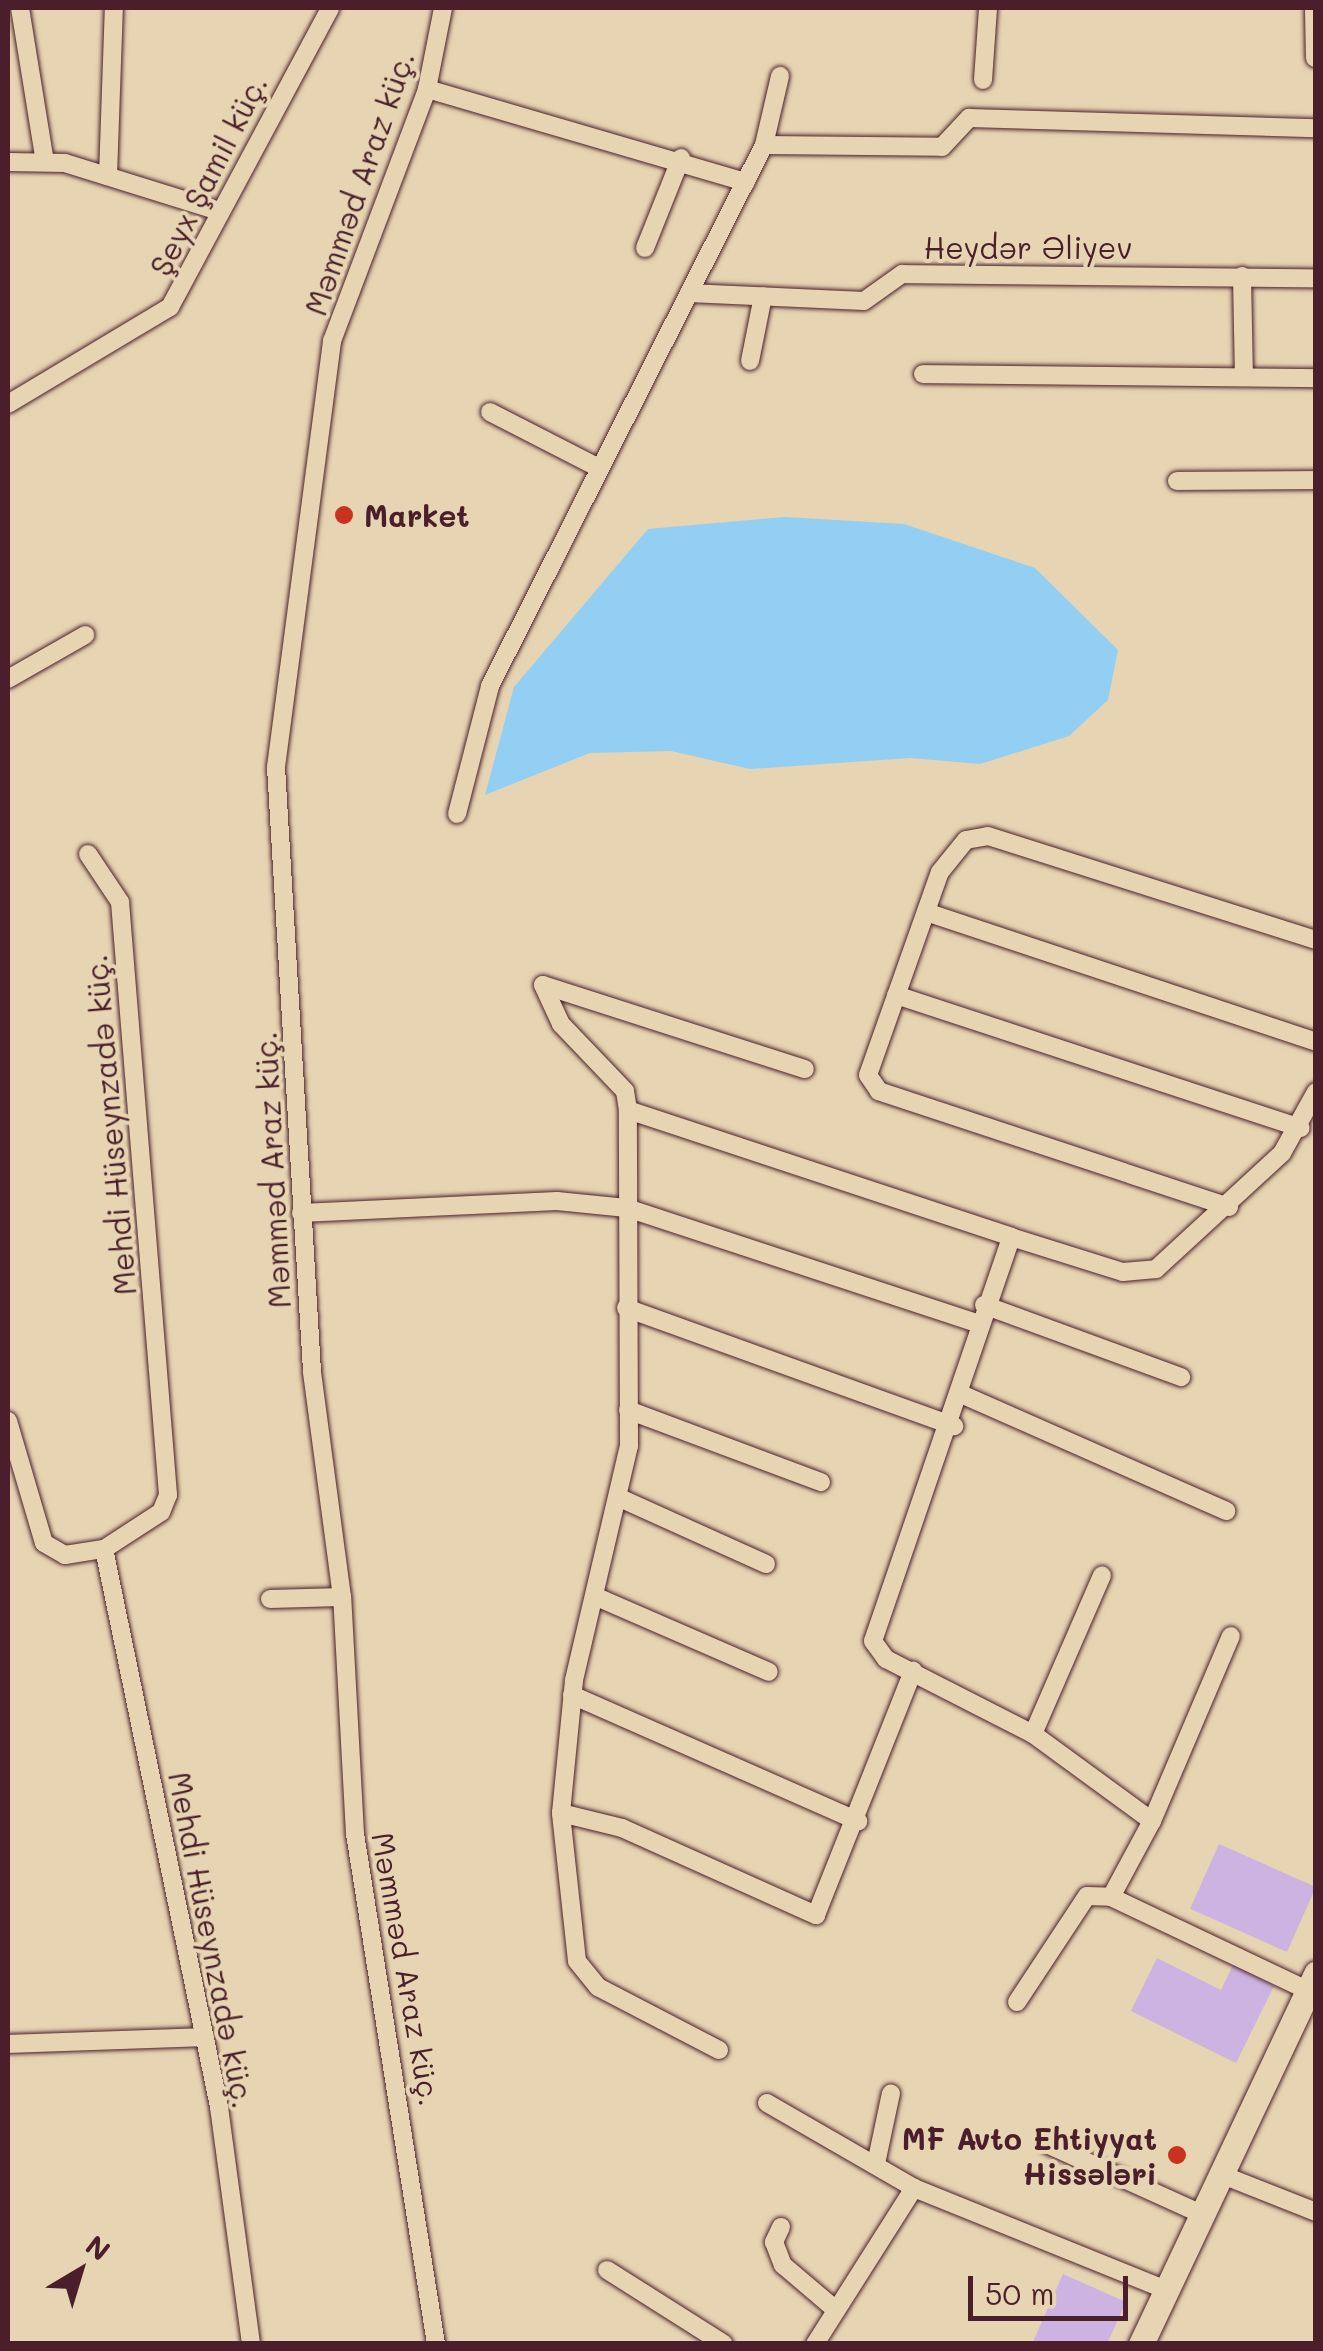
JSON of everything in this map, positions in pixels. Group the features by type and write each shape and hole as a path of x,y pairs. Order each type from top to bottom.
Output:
{"main road":[{"path":"1141,2344 1311,1982"}],"street":[{"path":"20,8 45,162"},
{"path":"108,176 114,8"},
{"name":"Şeyx Şamil küç.","path":"8,404 158,320 330,8"},
{"name":"Məmməd Araz küç.","path":"436,2344 390,2019 362,1900 342,1596 300,1213 276,767 332,341 427,89 443,8"},
{"path":"983,80 988,8"},
{"path":"1314,8 1316,58"},
{"path":"457,814 490,686 595,466 764,145 780,76"},
{"path":"427,89 680,158 746,182"},
{"path":"764,145 942,147 969,118 1316,128"},
{"path":"646,248 680,158"},
{"path":"8,162 45,162 108,176 220,212"},
{"name":"Heydər Əliyev","path":"689,293 864,301 902,274 1316,278"},
{"path":"1242,276 1244,377"},
{"path":"750,360 763,296"},
{"path":"923,374 1316,378"},
{"path":"490,412 595,466"},
{"path":"1177,481 1316,480"},
{"path":"8,679 85,635"},
{"path":"1230,1207 879,1091 868,1075 940,872 966,840 988,836 1316,940"},
{"name":"Mehdi Hüseynzadə küç.","path":"88,854 120,902 168,1494 161,1512 104,1549 205,2038 251,2344"},
{"path":"926,912 1316,1042"},
{"path":"720,2050 584,1976 561,1814 572,1696 622,1499 628,1410 628,1110 615,1076 550,1008 547,983 805,1068"},
{"path":"896,995 1301,1128"},
{"path":"628,1110 1010,1236 1139,1273 1210,1226 1230,1207 1301,1128 1316,1092"},
{"path":"300,1213 557,1201 627,1208 976,1324"},
{"path":"1010,1236 976,1324 954,1426 873,1641 913,1671 1033,1734 1152,1821"},
{"path":"984,1304 1181,1377"},
{"path":"626,1308 954,1426"},
{"path":"961,1394 1226,1511"},
{"path":"628,1410 821,1482"},
{"path":"8,1422 44,1543 65,1555 104,1549"},
{"path":"622,1499 766,1564"},
{"path":"1033,1734 1102,1575"},
{"path":"270,1598 342,1596"},
{"path":"599,1598 769,1672"},
{"path":"1112,1897 1152,1821 1231,1636"},
{"path":"561,1814 622,1828 804,1916 827,1899 913,1671"},
{"path":"572,1696 858,1821"},
{"path":"1017,2002 1088,1896 1112,1897 1311,1982"},
{"path":"8,2044 205,2038"},
{"path":"876,2159 891,2093"},
{"path":"767,2103 876,2159 914,2188 1166,2290"},
{"path":"1047,2144 1202,2214"},
{"path":"1220,2174 1316,2212"},
{"path":"814,2344 914,2188"},
{"path":"781,2228 774,2242 783,2265 836,2310"},
{"path":"607,2270 724,2344"}],"water":[{"path":"785,517 904,524 1035,568 1118,650 1108,700 1069,736 980,764 910,758 750,769 671,751 590,753 485,795 514,687 648,529"}],"building":[{"path":"1219,1844 1316,1887 1287,1952 1190,1909"},
{"path":"1157,1958 1221,1990 1233,1965 1274,1986 1236,2063 1131,2011"},
{"path":"1063,2274 1126,2302 1107,2344 1032,2344"}],"place":[{"name":"Market","path":"344,515"},
{"name":"MF Avto Ehtiyyat Hissələri","path":"1177,2155"}]}
